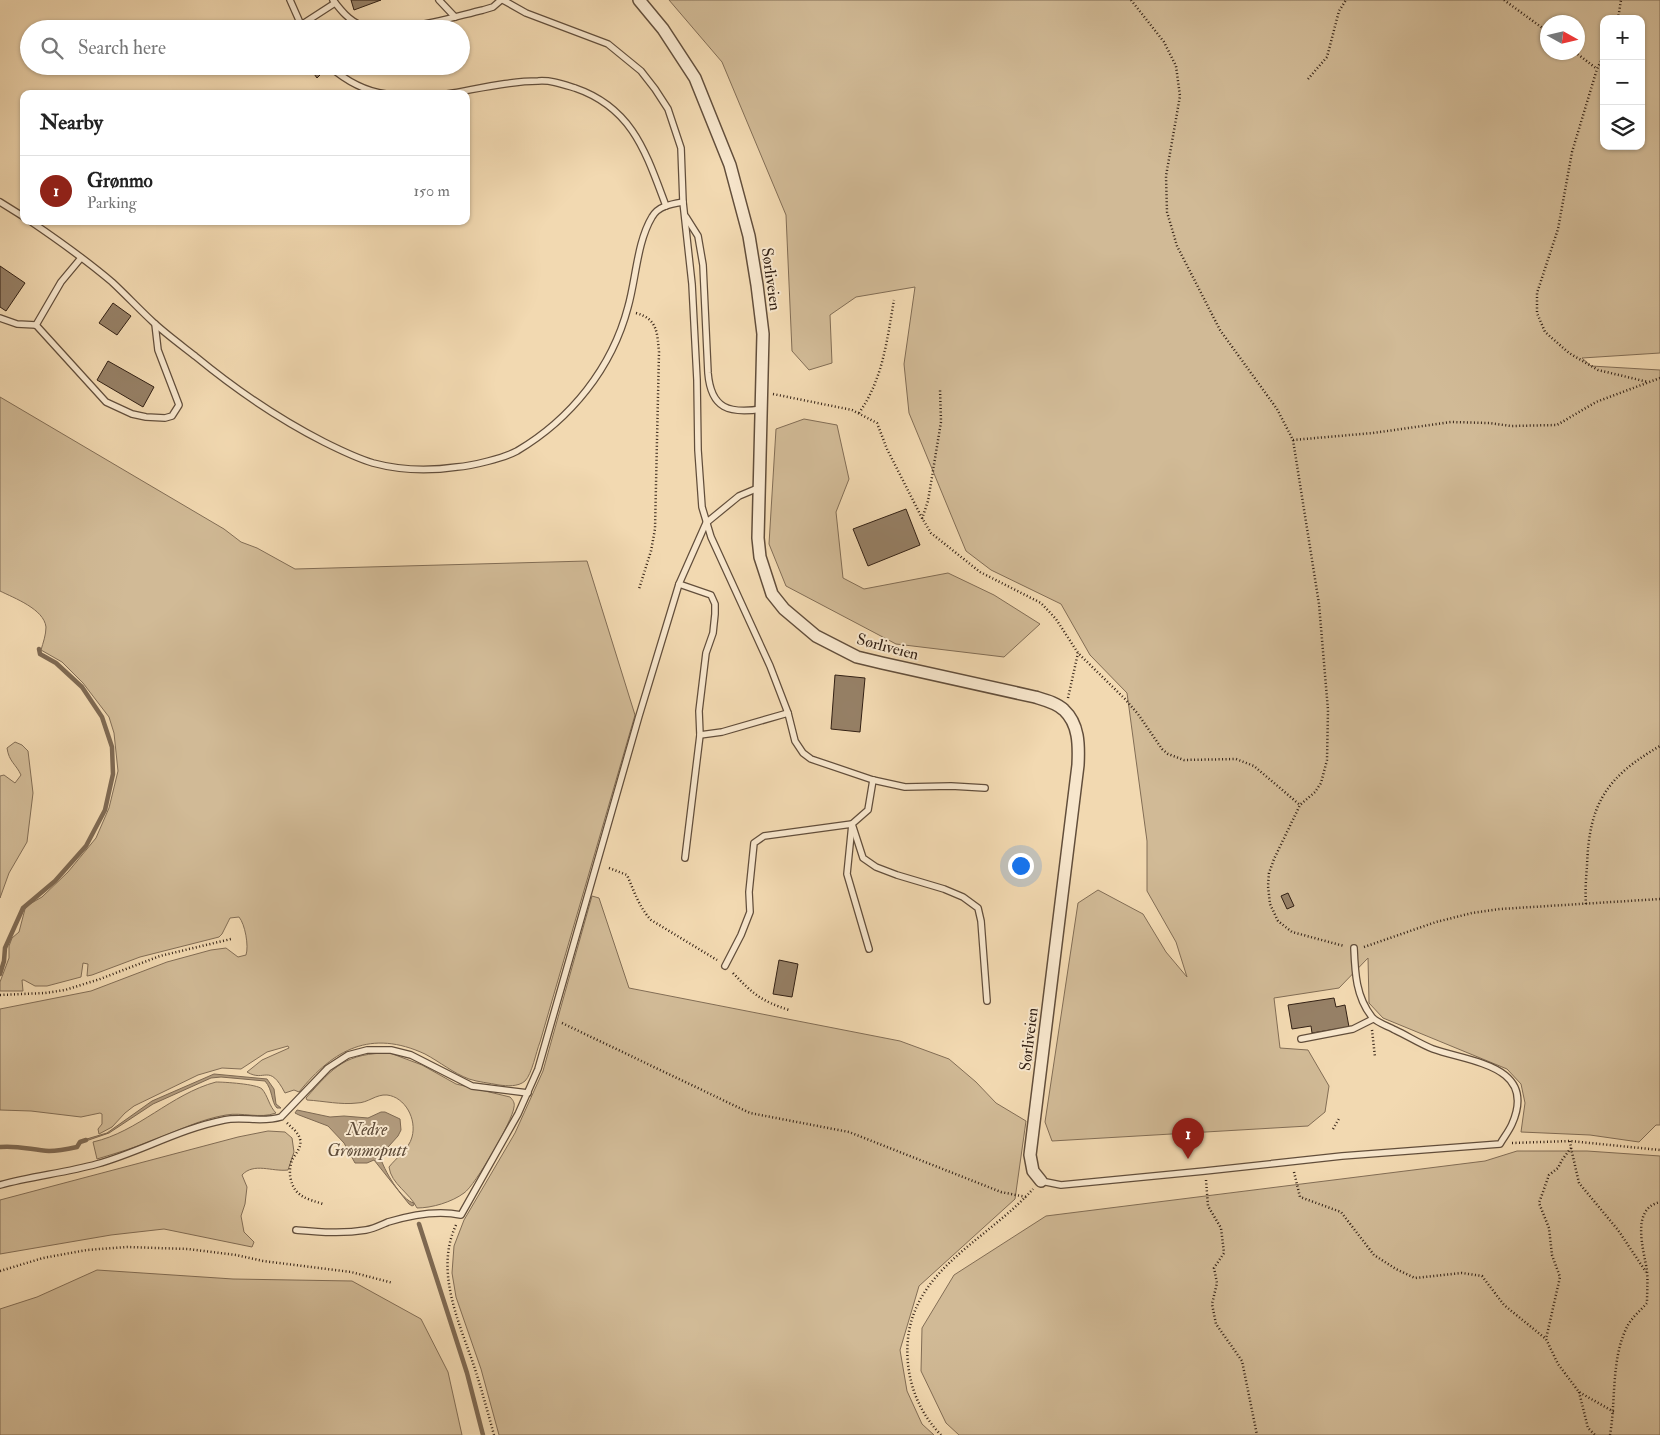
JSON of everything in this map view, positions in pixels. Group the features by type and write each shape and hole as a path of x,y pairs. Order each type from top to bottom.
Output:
{"street":[{"name":"Sørliveien","path":"639,0 662,29 695,78 730,165 749,236 758,285 763,334 758,538 760,557 772,594 784,609 816,636 858,657 1052,702 1065,710 1075,727 1079,748 1078,764 1030,1156 1032,1171 1041,1181"}],"lane":[{"path":"290,0 299,20"},
{"path":"439,0 455,17"},
{"path":"441,20 493,7 502,0 526,13 608,44 641,71 655,89 668,109 680,148 684,215 692,284 702,507 706,523 770,666 788,713 795,741 803,753 811,759 873,780 905,787 951,786 985,788"},
{"path":"311,20 334,1 343,13 354,20"},
{"path":"340,75 361,87 372,90"},
{"path":"470,91 537,80 556,81 584,91 609,104 628,123 648,156 666,206"},
{"path":"0,202 20,214"},
{"path":"36,225 113,283 155,324 238,390 295,427 349,454 374,463 422,469 457,467 481,463 515,452 548,428 588,389 603,367 620,335 628,310 646,230 652,216 666,206 683,202"},
{"path":"684,215 698,236 703,265 709,387 720,404 733,411 743,412 762,409"},
{"path":"36,325 61,282 81,258"},
{"path":"0,318 17,324 36,325 106,402 139,416 165,418 172,416 179,405 158,350 155,324"},
{"path":"296,1230 338,1234 368,1230 390,1222 422,1215 461,1214 499,1150 518,1114 538,1069 639,716 679,584 706,523 739,496 758,488"},
{"path":"679,584 711,595 715,614 713,633 706,653 700,711 700,736 685,858"},
{"path":"700,736 722,732 788,713"},
{"path":"725,966 742,935 750,912 749,892 754,843 764,836 852,824 868,810 873,780"},
{"path":"852,824 847,874 869,949"},
{"path":"852,824 863,858 876,867 944,889 969,901 978,908 981,921 987,1001"},
{"path":"1041,1181 1061,1185 1342,1156 1500,1144 1512,1123 1517,1104 1515,1088 1506,1075 1484,1064 1433,1049 1373,1019 1357,988 1354,948"},
{"path":"1300,1039 1353,1029 1373,1019"},
{"path":"0,1185 99,1164 163,1139 224,1120 237,1118 273,1120 287,1112 322,1074 337,1061 357,1052 391,1050 411,1055 472,1086 528,1093"}],"path":[{"path":"1131,0 1164,42 1176,66 1180,96 1166,176 1167,212 1177,246 1220,330 1277,409 1293,440 1319,604 1328,710 1327,760 1324,775 1315,792 1300,805 1280,844 1269,873 1269,895 1273,913 1285,928 1297,935 1354,948 1369,947 1436,922 1472,913 1500,909 1660,899"},
{"path":"1308,79 1327,57 1339,11 1346,0"},
{"path":"1504,0 1540,26"},
{"path":"1619,15 1621,0"},
{"path":"1585,60 1597,69"},
{"path":"1602,60 1597,69 1572,152 1558,228 1537,294 1537,313 1545,332 1576,357 1598,370 1648,382"},
{"path":"859,414 873,389 884,358 894,300"},
{"path":"628,310 646,316 652,323 657,332 659,352 655,529 651,551 639,589"},
{"path":"1293,440 1373,433 1451,422 1489,423 1511,426 1557,425 1596,402 1660,378"},
{"path":"922,519 928,501 941,422 940,388"},
{"path":"762,392 852,410 877,423 887,449 931,533 980,572 1041,602 1056,619 1078,653 1125,699 1138,714 1162,749 1168,754 1184,760 1236,759 1254,766 1300,805"},
{"path":"1065,710 1078,653"},
{"path":"1586,904 1589,834 1597,805 1615,780 1636,761 1660,746"},
{"path":"609,868 627,875 639,903 652,920 725,966 751,991 767,1003 789,1010"},
{"path":"0,995 65,990 160,956 230,939"},
{"path":"553,1019 750,1113 849,1132 1001,1192 1026,1197"},
{"path":"1373,1019 1375,1057"},
{"path":"281,1117 297,1132 300,1138 300,1146 291,1162 290,1174 294,1190 305,1198 323,1204"},
{"path":"1333,1130 1340,1117"},
{"path":"1570,1141 1579,1183 1618,1230 1647,1273"},
{"path":"1500,1144 1570,1141 1660,1150"},
{"path":"1546,1339 1560,1277 1552,1255 1548,1228 1539,1203 1549,1175 1558,1168 1571,1148"},
{"path":"1292,1162 1300,1197 1341,1212 1374,1255 1396,1269 1415,1278 1462,1273 1482,1276 1504,1305 1546,1339 1558,1364 1578,1392 1588,1428 1595,1435"},
{"path":"1205,1171 1208,1206 1221,1228 1224,1253 1214,1268 1217,1283 1212,1304 1216,1324 1242,1361 1257,1435"},
{"path":"942,1435 924,1414 912,1387 907,1348 911,1322 919,1300 927,1286 955,1257 1026,1197 1041,1181"},
{"path":"1610,1435 1614,1412 1616,1355 1627,1326 1647,1303 1647,1273 1640,1228 1646,1210 1660,1202"},
{"path":"461,1214 454,1229 449,1248 449,1285 494,1435"},
{"path":"0,1271 44,1258 87,1250 127,1247 188,1249 236,1255 263,1261 351,1272 393,1283"},
{"path":"1578,1392 1614,1412"}],"shaded area":[{"path":"669,0 1660,0 1660,353 1582,358 1591,366 1660,370 1660,1125 1656,1125 1639,1142 1590,1135 1521,1132 1525,1103 1521,1084 1507,1069 1383,1018 1369,1003 1368,958 1339,988 1274,998 1280,1048 1308,1050 1329,1086 1325,1112 1308,1126 1052,1141 1045,1122 1078,903 1098,890 1143,914 1166,952 1187,977 1176,942 1147,891 1147,841 1127,693 1090,655 1061,604 991,570 966,551 909,413 904,364 915,287 856,297 830,315 832,363 809,370 792,351 786,215 722,62"},
{"path":"0,397 224,529 241,542 257,548 295,569 587,561 635,715 540,1042 532,1068 525,1081 509,1086 472,1080 457,1074 425,1054 387,1043 371,1044 340,1054 326,1064 299,1092 294,1090 285,1093 275,1078 267,1075 253,1075 247,1072 262,1060 289,1048 288,1046 267,1052 241,1069 222,1068 198,1075 134,1106 112,1127 99,1134 98,1129 102,1124 102,1114 100,1113 81,1117 31,1111 0,1110 0,1009 91,991 167,962 211,950 226,948 238,957 246,955 247,941 245,930 239,917 230,918 219,937 140,957 87,976 88,964 83,963 81,977 47,986 35,986 22,980 23,991 0,991 0,982 9,958 9,946 12,938 19,932 25,909 28,905 42,897 68,872 96,838 109,808 118,771 114,733 109,717 83,683 62,662 41,650 46,627 40,615 28,605 0,591"},
{"path":"804,419 837,425 849,479 836,512 843,578 864,589 948,573 994,595 1040,624 1004,657 896,644 786,586 769,544 776,429"},
{"path":"15,742 22,745 28,751 33,793 27,842 9,873 0,898 0,776 4,775 15,783 21,775 11,760 7,748"},
{"path":"592,896 599,898 629,988 900,1041 949,1059 976,1082 996,1103 1026,1121 1015,1199 919,1286 900,1350 907,1391 922,1424 934,1435 499,1435 481,1369 456,1297 452,1273 454,1246 464,1220 515,1133 543,1071"},
{"path":"390,1053 422,1065 456,1084 510,1097 514,1102 512,1114 501,1138 484,1166 464,1193 448,1202 417,1208 390,1173 389,1167 408,1145 413,1130 411,1116 404,1104 399,1100 383,1095 361,1103 345,1104 307,1100 306,1098 333,1070 351,1059"},
{"path":"216,1082 259,1087 276,1113 270,1115 232,1114 208,1119 97,1159 93,1142 125,1130 184,1095"},
{"path":"268,1131 285,1132 292,1138 294,1152 288,1170 258,1168 247,1171 242,1175 247,1187 241,1216 244,1232 254,1242 252,1247 164,1229 111,1235 0,1254 0,1200 238,1137"},
{"path":"1517,1151 1587,1151 1660,1156 1660,1435 959,1435 946,1423 921,1371 922,1328 954,1275 1046,1216 1485,1161"},
{"path":"97,1270 233,1279 352,1281 421,1319 448,1372 462,1435 0,1435 0,1309 37,1297"}],"water":[{"path":"214,1074 267,1079 274,1089 276,1104 281,1108 277,1108 275,1105 265,1081 221,1077 211,1078 153,1104 109,1133 80,1143 80,1141 107,1133 152,1101"},
{"name":"Nedre Grønmoputt","path":"297,1110 330,1117 368,1118 385,1112 400,1119 401,1130 398,1136 380,1156 394,1184 404,1197 414,1203 414,1205 409,1204 374,1160 367,1163 355,1163 344,1143 328,1126 295,1113"}],"building":[{"path":"351,0 381,0 354,10"},
{"path":"0,266 25,283 6,311 0,307"},
{"path":"113,303 131,316 117,335 99,323"},
{"path":"108,361 154,387 143,407 97,380"},
{"path":"906,509 920,545 868,566 853,529"},
{"path":"835,675 865,678 860,732 831,729"},
{"path":"1288,893 1294,906 1287,909 1281,896"},
{"path":"779,960 798,964 792,997 773,994"},
{"path":"1334,998 1336,1007 1345,1005 1349,1027 1312,1033 1311,1026 1292,1029 1288,1005"}],"waterway":[{"path":"0,974 5,948 23,908 55,881 86,846 105,810 113,774 112,747 102,717 82,687 56,663 40,654 39,649"},
{"path":"0,1147 56,1151 77,1147 80,1142 86,1140"},
{"path":"419,1224 467,1373 483,1435"}],"place":[{"name":"Grønmo","path":"1188,1159"}]}
